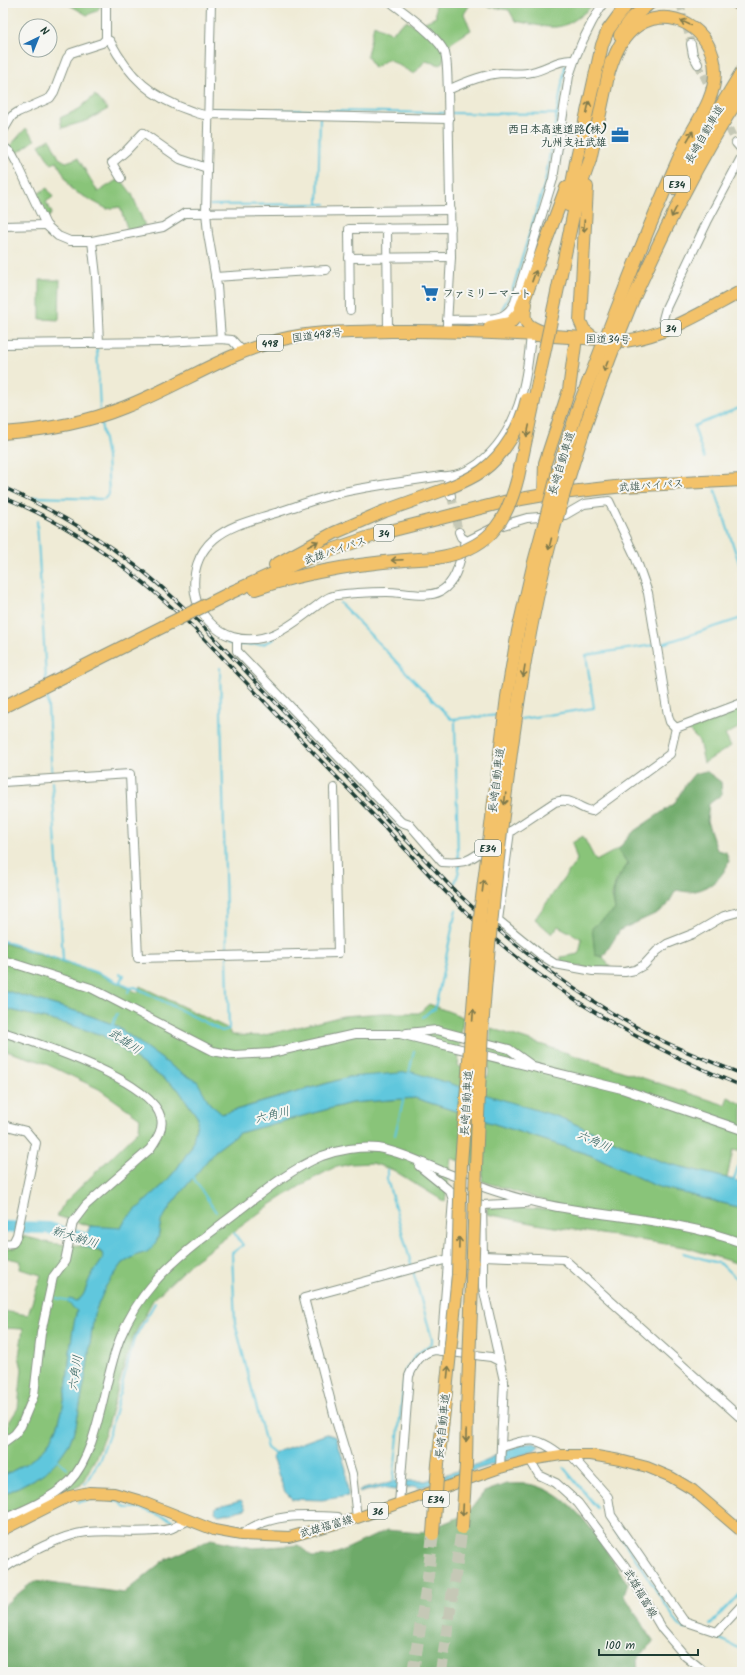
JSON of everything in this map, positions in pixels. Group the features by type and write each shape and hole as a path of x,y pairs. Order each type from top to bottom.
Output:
{"highway":[{"path":"234,594 325,570 384,561 436,558 453,555 478,545 496,528 509,508 518,477 556,283 577,157 602,45 608,30 628,3"},
{"path":"608,30 636,3"},
{"path":"594,338 584,330 580,321 585,199 590,160 618,37 632,18 650,3"},
{"path":"737,3 742,6"},
{"path":"610,69 616,51 632,30 647,21 664,18 683,21 700,32 711,48 715,73 709,101 685,145 670,181 626,302"},
{"name":"長崎自動車道","path":"433,1534 438,1464 458,1275 461,1163 481,906 507,697 518,631 533,566 561,461 581,401 626,302 673,191 695,149 742,72"},
{"name":"長崎自動車道","path":"462,1528 474,1270 476,1164 482,1028 492,908 505,794 531,628 560,505 589,411 626,302 704,156 742,93"},
{"path":"450,327 503,326 510,323 519,313 528,293 577,157"},
{"path":"234,594 259,574 334,533 385,511 448,493 491,464 508,444 525,407 577,197 590,160"},
{"name":"国道34号","path":"544,495 545,463 569,390 565,337 625,341 641,338 667,330 742,291"},
{"path":"528,293 524,314 526,322 533,328 565,337 575,330 580,321"},
{"name":"国道498号","path":"3,433 61,427 96,417 126,406 243,352 279,340 331,332 388,331 450,327 565,337"},
{"name":"武雄バイパス","path":"3,707 123,645 306,559 378,534 504,502 544,495 624,486 742,480"}],"main road":[{"name":"武雄福富線","path":"3,1530 70,1496 89,1492 114,1493 138,1500 187,1521 214,1530 241,1536 289,1537 357,1518 399,1499 501,1466 566,1455 591,1455 620,1460 646,1467 670,1477 693,1490 742,1532"}],"street":[{"path":"3,131 12,116 50,98 54,92 67,58 71,53 102,43 106,39 106,3"},
{"path":"211,3 206,212 215,277 221,339"},
{"path":"392,3 409,15 440,45 445,54 448,90 451,210 450,327 502,316 509,311 515,302 553,179 574,60 590,24 603,3"},
{"path":"106,39 110,41 128,70 151,92 182,108 209,111 215,114 449,119"},
{"path":"691,44 693,55 698,64"},
{"path":"448,90 484,76 502,73 519,75 534,72 563,60 574,60"},
{"path":"121,178 112,163 126,152 143,133 180,159 207,168"},
{"path":"736,143 742,150"},
{"path":"3,146 12,154 17,163 46,225 58,236 70,241 92,241 163,227 185,213 451,210"},
{"path":"667,330 663,319 666,308 706,222 742,156"},
{"path":"3,226 46,225"},
{"path":"387,228 388,331"},
{"path":"350,310 349,229 451,228"},
{"path":"92,241 96,276 99,343"},
{"path":"349,258 451,257"},
{"path":"215,277 326,270"},
{"path":"531,334 526,381 518,409 508,431 484,459 473,468 450,477 441,476 340,493 237,525 214,538 205,548 197,562 193,581 196,602 218,631 237,638 262,639 279,633 330,597 386,592 426,595 440,592 450,584 455,575 465,541 493,528 527,518 565,515 584,504 609,501 635,556 648,593 668,716 670,722 676,728"},
{"path":"3,344 165,342 221,339 232,340 243,352"},
{"path":"448,493 448,482 450,477"},
{"path":"459,532 465,541"},
{"path":"237,638 237,651 395,816 401,822 410,825 442,862 458,863 469,861 510,831 555,802 564,800 572,801 584,809 592,811 603,804 625,785 670,754 676,728"},
{"path":"676,728 742,703"},
{"path":"3,782 130,774 138,958 338,953 334,788"},
{"path":"510,831 498,920 541,955 555,964 593,971 635,970 644,965 657,951 667,944 695,933 724,916 742,911"},
{"path":"3,960 91,988 213,1051 234,1055 271,1053 355,1034 400,1034 437,1030 509,1049 533,1066"},
{"path":"3,1032 83,1061 117,1078 140,1092 155,1106 161,1118 161,1128 157,1139 150,1148 86,1205 73,1222 64,1261 53,1277 41,1333 34,1395 21,1426 15,1434 3,1443"},
{"path":"400,1034 622,1089 742,1130"},
{"path":"3,1125 26,1131 36,1143 17,1235 13,1243 3,1244"},
{"path":"3,1519 51,1496 69,1482 81,1466 92,1437 120,1339 132,1312 154,1283 182,1255 268,1188 297,1169 323,1156 349,1149 376,1148 396,1153 491,1191 544,1204 694,1229 742,1243"},
{"path":"396,1153 427,1171 450,1191 482,1205 510,1202 544,1204"},
{"path":"440,1351 452,1200 450,1191"},
{"path":"482,1205 482,1281 504,1381 501,1466"},
{"path":"483,1256 564,1259 742,1420"},
{"path":"357,1518 352,1474 334,1414 304,1298 448,1259"},
{"path":"399,1499 409,1376 414,1365 429,1351 491,1357 499,1361"},
{"path":"502,1449 526,1440 535,1440 566,1455 608,1497 611,1515 684,1621 717,1632 742,1605"},
{"name":"武雄福富線","path":"530,1460 538,1475 556,1483 578,1503 625,1566 662,1629 685,1656 705,1672"},
{"path":"241,1536 248,1530 287,1516 338,1517 340,1523"},
{"path":"3,1569 25,1556 65,1537 87,1532 118,1533 170,1529 187,1521"}],"green space":[{"path":"66,3 101,3 98,10 87,15"},
{"path":"435,3 471,3 464,14 471,30 451,43 441,65 425,61 414,74 388,59 374,68 367,55 374,25 391,33 406,21 416,26 436,17"},
{"path":"471,3 592,3 592,6 572,22 556,27 548,27 515,21 509,10"},
{"path":"95,95 108,109 86,121 62,128 60,118 79,109"},
{"path":"26,128 35,140 15,155 9,147"},
{"path":"50,139 59,158 66,162 78,158 98,192 120,178 132,194 145,226 128,231 120,207 107,209 72,190 57,162 51,164 39,145"},
{"path":"47,188 53,197 46,202 52,213 47,219 34,196"},
{"path":"40,280 60,280 59,320 40,319"},
{"path":"742,706 742,726 725,735 731,746 704,763 699,741 686,728"},
{"path":"706,771 721,782 722,794 709,804 707,821 717,850 726,852 729,861 724,872 711,884 701,889 690,892 676,890 667,906 657,913 620,930 603,957 595,955 592,928 615,910 614,890 620,875 628,864 618,849 634,831 674,804 685,785 694,774"},
{"path":"583,836 596,861 618,849 628,864 616,880 612,896 615,910 595,955 603,957 610,967 591,969 561,963 561,957 579,954 582,939 558,926 552,934 535,919 577,860 572,843"},
{"path":"3,943 97,973 138,993 140,986 227,1028 232,1035 261,1036 343,1016 382,1013 419,1013 429,1004 463,1017 458,1066 488,1077 491,1028 725,1105 728,1097 742,1104 742,1152 733,1150 727,1178 662,1162 559,1117 349,1077 221,1114 210,1104 196,1081 181,1073 115,1025 82,1013 3,990"},
{"path":"3,1008 70,1025 102,1035 178,1089 198,1118 192,1146 176,1170 163,1185 126,1219 121,1229 90,1226 57,1216 64,1203 139,1130 140,1118 99,1089 42,1062 3,1050"},
{"path":"415,1098 590,1155 656,1186 742,1208 742,1265 685,1247 536,1224 487,1214 487,1207 547,1209 547,1202 482,1181 483,1170 451,1158 445,1202 393,1170 372,1163 350,1164 333,1168 305,1183 270,1205 190,1264 153,1300 132,1339 105,1433 95,1459 81,1485 51,1499 3,1516 3,1495 45,1473 57,1461 69,1444 76,1426 87,1368 94,1314 106,1286 123,1263 137,1255 147,1252 158,1238 161,1221 174,1201 215,1151 239,1133 351,1103"},
{"path":"22,1236 50,1243 92,1248 104,1255 91,1276 86,1290 80,1299 77,1301 69,1299 77,1311 73,1327 64,1404 59,1422 52,1438 42,1451 33,1459 3,1476 3,1428 8,1424 18,1408 22,1369 19,1356 23,1329 3,1328 3,1311 28,1315 41,1275 20,1269 21,1261 3,1257 3,1249 16,1248"},
{"path":"506,1484 531,1484 550,1491 577,1512 600,1540 628,1584 624,1595 654,1642 637,1659 638,1672 3,1672 3,1606 34,1581 124,1593 163,1561 211,1539 253,1548 298,1545 313,1557 331,1556 387,1530 420,1533 467,1514 484,1492"}],"water":[{"path":"3,990 82,1013 115,1025 181,1073 197,1081 210,1104 222,1114 349,1077 412,1072 559,1117 662,1162 742,1182 742,1208 656,1186 590,1155 415,1098 351,1103 239,1133 215,1151 174,1201 161,1221 158,1238 153,1247 147,1252 137,1255 123,1263 106,1286 94,1314 87,1368 76,1426 69,1444 57,1461 45,1473 3,1495 3,1476 38,1455 52,1438 59,1422 64,1404 73,1327 77,1311 68,1303 69,1299 77,1301 80,1299 86,1290 91,1276 104,1255 100,1251 82,1246 90,1226 121,1228 126,1219 163,1185 176,1170 192,1146 198,1118 178,1089 102,1035 70,1025 3,1008"},
{"path":"327,1434 336,1437 346,1469 348,1496 322,1500 292,1499 285,1492 272,1458 279,1451"},
{"path":"534,1443 540,1446 535,1451 419,1488 416,1486 395,1490 382,1488 360,1492 359,1490 397,1481 425,1481 473,1466 524,1444"},
{"path":"241,1500 246,1509 219,1515 215,1512 216,1507"}],"waterway":[{"path":"502,309 512,291 545,182 565,66"},
{"path":"210,109 446,113"},
{"path":"450,113 558,114"},
{"path":"318,204 320,117"},
{"path":"210,205 326,204"},
{"path":"97,349 100,409"},
{"path":"742,386 739,387 742,393"},
{"path":"704,458 694,426 742,407"},
{"path":"34,497 104,499 109,494 107,457 101,423"},
{"path":"715,490 742,572"},
{"path":"37,521 46,680"},
{"path":"340,603 451,719 501,715"},
{"path":"659,645 742,618"},
{"path":"238,645 263,644 274,639"},
{"path":"227,643 234,644"},
{"path":"521,719 594,708 586,655 654,645"},
{"path":"220,668 227,953"},
{"path":"47,690 52,778"},
{"path":"455,719 458,860"},
{"path":"52,782 63,960"},
{"path":"455,883 459,871 459,864"},
{"path":"423,1017 435,1009 456,910"},
{"path":"3,941 98,973 130,988 128,992"},
{"path":"130,988 135,987 222,1031 229,1029 227,957"},
{"path":"120,974 124,975 120,983"},
{"name":"武雄川","path":"112,1026 117,1014"},
{"path":"409,1073 414,1051"},
{"path":"395,1135 404,1097"},
{"path":"733,1183 742,1153"},
{"path":"387,1170 387,1179 412,1267"},
{"path":"192,1176 216,1212"},
{"name":"新大納川","path":"3,1227 49,1228 100,1243"},
{"path":"234,1233 243,1245 232,1253 235,1323 267,1448 275,1454"},
{"path":"683,1253 721,1264 742,1284"},
{"path":"393,1483 405,1371 416,1355 432,1343 413,1271"},
{"path":"56,1298 71,1301"},
{"path":"85,1484 99,1461 109,1435 134,1339 155,1303"},
{"path":"57,1459 67,1469"},
{"path":"564,1468 597,1508"},
{"path":"104,1498 118,1501 126,1508 140,1508 172,1520"},
{"path":"78,1502 93,1499"},
{"path":"611,1524 632,1553 678,1624 684,1629 690,1627"},
{"path":"710,1625 742,1591"},
{"path":"702,1631 734,1645 742,1651"}],"tunnel":[{"path":"680,3 691,44"},
{"path":"698,64 736,143"},
{"path":"451,496 459,532"},
{"path":"441,1672 462,1528"},
{"path":"413,1672 427,1585 433,1534"}],"railway":[{"path":"3,487 38,504 88,532 120,554 161,586 200,623 455,891 525,952 549,971 599,1005 626,1021 675,1047 742,1074"},
{"path":"3,497 31,509 81,537 128,570 172,607 194,628 458,905 534,971 590,1010 620,1027 680,1059 742,1086"}],"place":[{"name":"西日本高速道路(株) 九州支社武雄","path":"620,135"},
{"name":"ファミリーマート","path":"430,293"}],"water label":[{"name":"六角川","path":"272,1115"},
{"name":"六角川","path":"594,1141"},
{"name":"六角川","path":"75,1373"}]}
